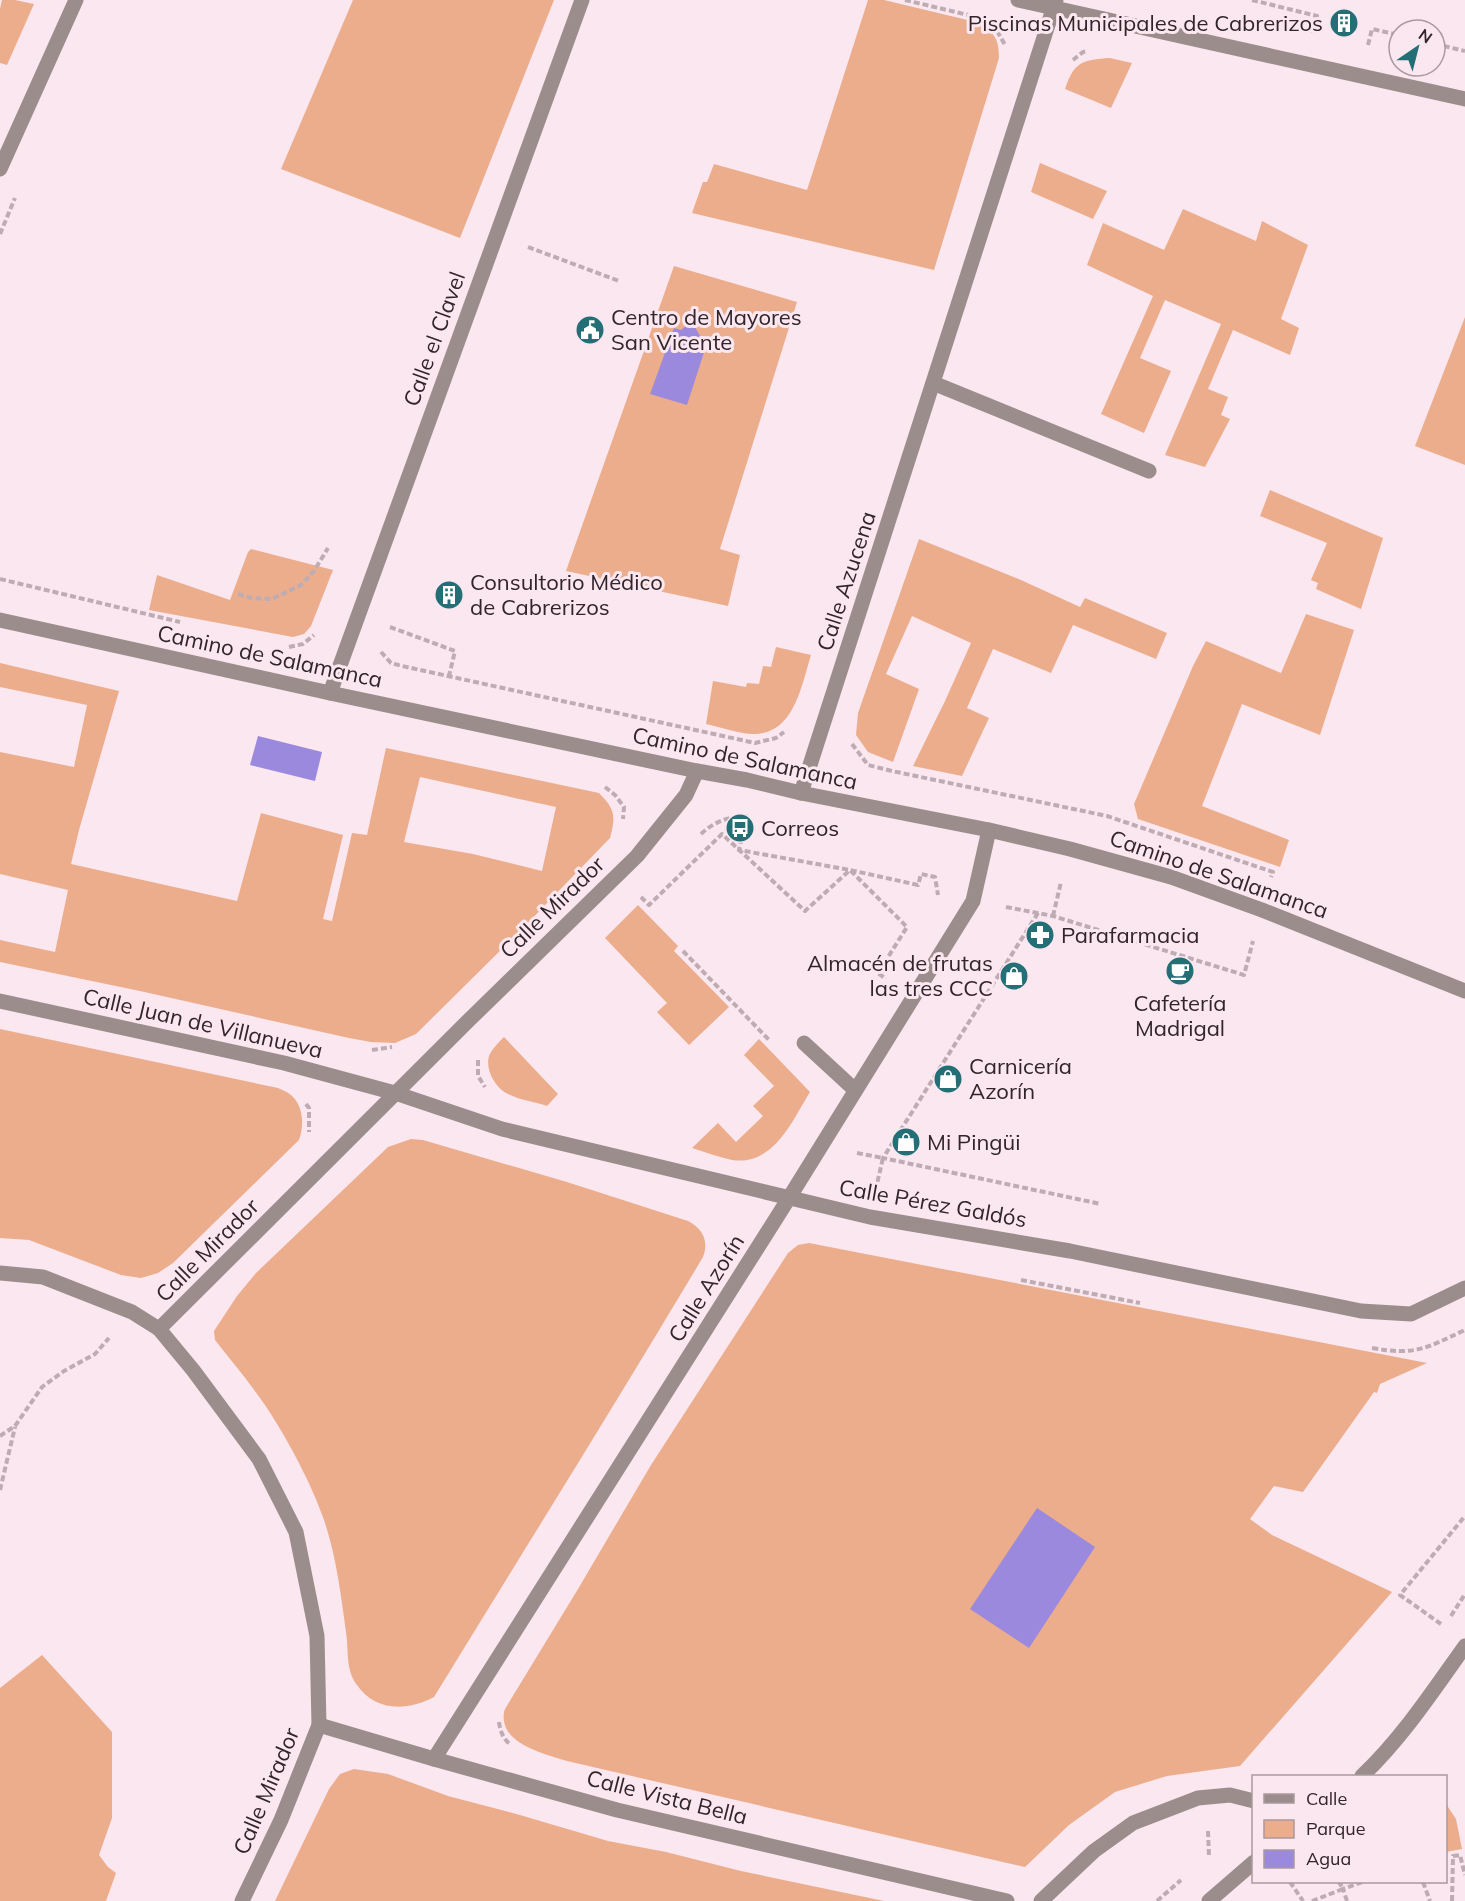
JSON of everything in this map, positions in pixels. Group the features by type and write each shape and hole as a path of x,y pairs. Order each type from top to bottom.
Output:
{"street":[{"path":"0,169 75,0"},
{"name":"Calle el Clavel","path":"330,693 582,0"},
{"path":"1018,0 1055,4 1465,99"},
{"name":"Calle Azucena","path":"801,793 1055,4"},
{"path":"933,383 1149,471"},
{"name":"Camino de Salamanca","path":"0,620 330,693 1080,851 1171,877 1262,910 1465,991"},
{"name":"Calle Mirador","path":"242,1901 281,1820 319,1725 317,1636 296,1532 259,1459 193,1370 159,1329 637,856 686,795 697,771"},
{"name":"Calle Azorín","path":"434,1759 789,1198 973,901 989,830"},
{"name":"Calle Juan de Villanueva","path":"0,1001 284,1063 395,1093"},
{"path":"804,1043 855,1090"},
{"name":"Calle Pérez Galdós","path":"395,1093 502,1129 870,1217 1070,1251 1362,1311 1411,1314 1465,1288"},
{"path":"0,1273 43,1277 132,1312 159,1329"},
{"path":"1363,1775 1380,1759 1423,1705 1465,1646"},
{"name":"Calle Vista Bella","path":"319,1725 616,1810 1007,1901"},
{"path":"1041,1901 1094,1851 1133,1823 1198,1798 1230,1795 1252,1800"},
{"path":"1209,1901 1252,1864"}],"path":[{"path":"905,0 981,18 996,29 1005,43 1005,49"},
{"path":"1252,0 1317,16 1312,39"},
{"path":"1365,53 1372,29 1387,32"},
{"path":"1447,47 1465,51"},
{"path":"525,246 619,280"},
{"path":"238,594 251,598 272,599 301,585 314,571 328,548"},
{"path":"0,579 188,624"},
{"path":"279,645 290,648 303,644 318,627"},
{"path":"379,644 380,651 391,663 755,743 776,738 786,730"},
{"path":"448,676 455,651"},
{"path":"623,830 624,807"},
{"path":"693,842 709,827 727,817 746,816 739,850"},
{"path":"639,894 650,905 722,834 805,911 850,870"},
{"path":"739,850 918,885 921,874 935,877 938,895 934,904"},
{"path":"850,870 907,927 878,973 889,981"},
{"path":"1053,916 1244,975 1262,910"},
{"path":"870,1217 883,1158 1038,913"},
{"path":"683,951 771,1041"},
{"path":"370,1050 398,1047"},
{"path":"478,1056 478,1076 490,1094"},
{"path":"303,1099 309,1108 308,1135"},
{"path":"821,1144 1101,1204"},
{"path":"1013,1278 1142,1303"},
{"path":"0,1490 15,1426 42,1387 64,1371 95,1354 132,1312"},
{"path":"1365,1346 1407,1352 1422,1350 1465,1330"},
{"path":"98,1334 116,1344"},
{"path":"0,1436 15,1426"},
{"path":"1444,1626 1400,1594 1465,1516"},
{"path":"498,1719 506,1741 516,1748"},
{"path":"1208,1827 1209,1857"},
{"path":"1452,1901 1453,1856 1460,1855 1465,1875"},
{"path":"1291,1883 1303,1901"},
{"path":"1340,1883 1347,1901"},
{"path":"1312,1901 1357,1883"},
{"path":"1424,1883 1430,1901"}],"green space":[{"path":"2,0 34,4 7,65 0,63"},
{"path":"353,0 554,0 460,238 281,169"},
{"path":"868,0 884,0 980,23 993,34 997,41 999,58 934,270 692,213 703,182 707,182 714,164 807,190"},
{"path":"1110,58 1132,63 1111,108 1065,89 1076,67 1086,61"},
{"path":"1040,163 1107,191 1093,219 1031,192"},
{"path":"1183,209 1256,241 1262,221 1308,245 1281,319 1299,328 1290,355 1233,330 1208,389 1228,397 1221,415 1230,419 1205,467 1165,455 1221,324 1165,300 1140,358 1171,371 1144,433 1101,414 1153,296 1087,265 1103,223 1164,250"},
{"path":"674,266 797,302 720,549 740,555 728,606 566,571"},
{"path":"1465,317 1465,465 1415,446"},
{"path":"1270,490 1383,538 1361,609 1316,589 1318,583 1311,580 1327,543 1260,516"},
{"path":"919,539 1021,580 1080,607 1085,598 1167,633 1156,659 1073,625 1051,673 993,649 967,708 989,718 962,776 913,766 971,643 912,616 886,674 919,689 893,762 868,752 856,735 858,713"},
{"path":"251,549 333,570 311,626 304,634 293,637 149,610 157,575 230,600"},
{"path":"1306,614 1354,630 1320,735 1242,704 1202,806 1289,840 1280,867 1138,819 1134,804 1206,641 1281,673"},
{"path":"776,647 811,655 794,707 778,727 752,734 706,724 713,681 746,687 747,683 759,684 763,666 771,667"},
{"path":"0,663 119,691 71,864 237,901 261,813 343,835 323,919 332,921 352,833 367,835 386,748 599,793 613,813 612,830 610,838 416,1034 395,1043 349,1038 0,962 0,940 55,952 68,890 0,874 0,752 74,767 87,705 0,687","holes":["420,777 556,807 542,871 473,854 404,842"]},
{"path":"638,905 678,946 674,951 729,1007 689,1045 657,1012 667,1003 605,938"},
{"path":"0,1029 278,1088 290,1094 301,1110 302,1129 299,1140 173,1263 158,1273 141,1278 121,1275 29,1240 0,1238"},
{"path":"504,1037 558,1094 547,1106 511,1095 495,1082 488,1066 489,1056 493,1048"},
{"path":"759,1039 810,1092 796,1116 770,1149 747,1160 732,1160 692,1148 718,1123 736,1142 763,1116 753,1106 774,1086 744,1055"},
{"path":"411,1139 423,1140 567,1182 688,1221 701,1232 705,1241 705,1251 434,1697 414,1705 392,1706 382,1704 364,1694 353,1679 349,1666 335,1561 318,1505 278,1425 215,1340 214,1331 237,1296 256,1273 388,1147"},
{"path":"809,1243 1427,1363 1380,1384 1377,1393 1374,1392 1303,1492 1274,1486 1250,1519 1272,1535 1392,1592 1240,1766 1167,1776 1115,1792 1069,1825 1025,1867 567,1761 525,1746 516,1740 504,1723 506,1707 651,1465 788,1253 798,1245"},
{"path":"42,1655 112,1732 112,1818 99,1855 116,1873 106,1901 0,1901 0,1688"},
{"path":"354,1769 388,1774 448,1796 608,1841 884,1901 275,1901 329,1789 340,1774"},
{"path":"1447,1806 1456,1819 1462,1849 1447,1852"}],"water":[{"path":"687,325 695,327 700,336 708,340 687,405 650,394 674,328 681,330"},
{"path":"258,736 322,752 315,781 250,765"},
{"path":"1037,1508 1095,1547 1029,1648 970,1609"}],"place":[{"name":"Piscinas Municipales de Cabrerizos","path":"1344,23"},
{"name":"Centro de Mayores San Vicente","path":"590,330"},
{"name":"Consultorio Médico de Cabrerizos","path":"449,595"},
{"name":"Correos","path":"740,828"},
{"name":"Parafarmacia","path":"1040,935"},
{"name":"Cafetería Madrigal","path":"1180,971"},
{"name":"Almacén de frutas las tres CCC","path":"1014,976"},
{"name":"Carnicería Azorín","path":"948,1079"},
{"name":"Mi Pingüi","path":"906,1142"}]}
